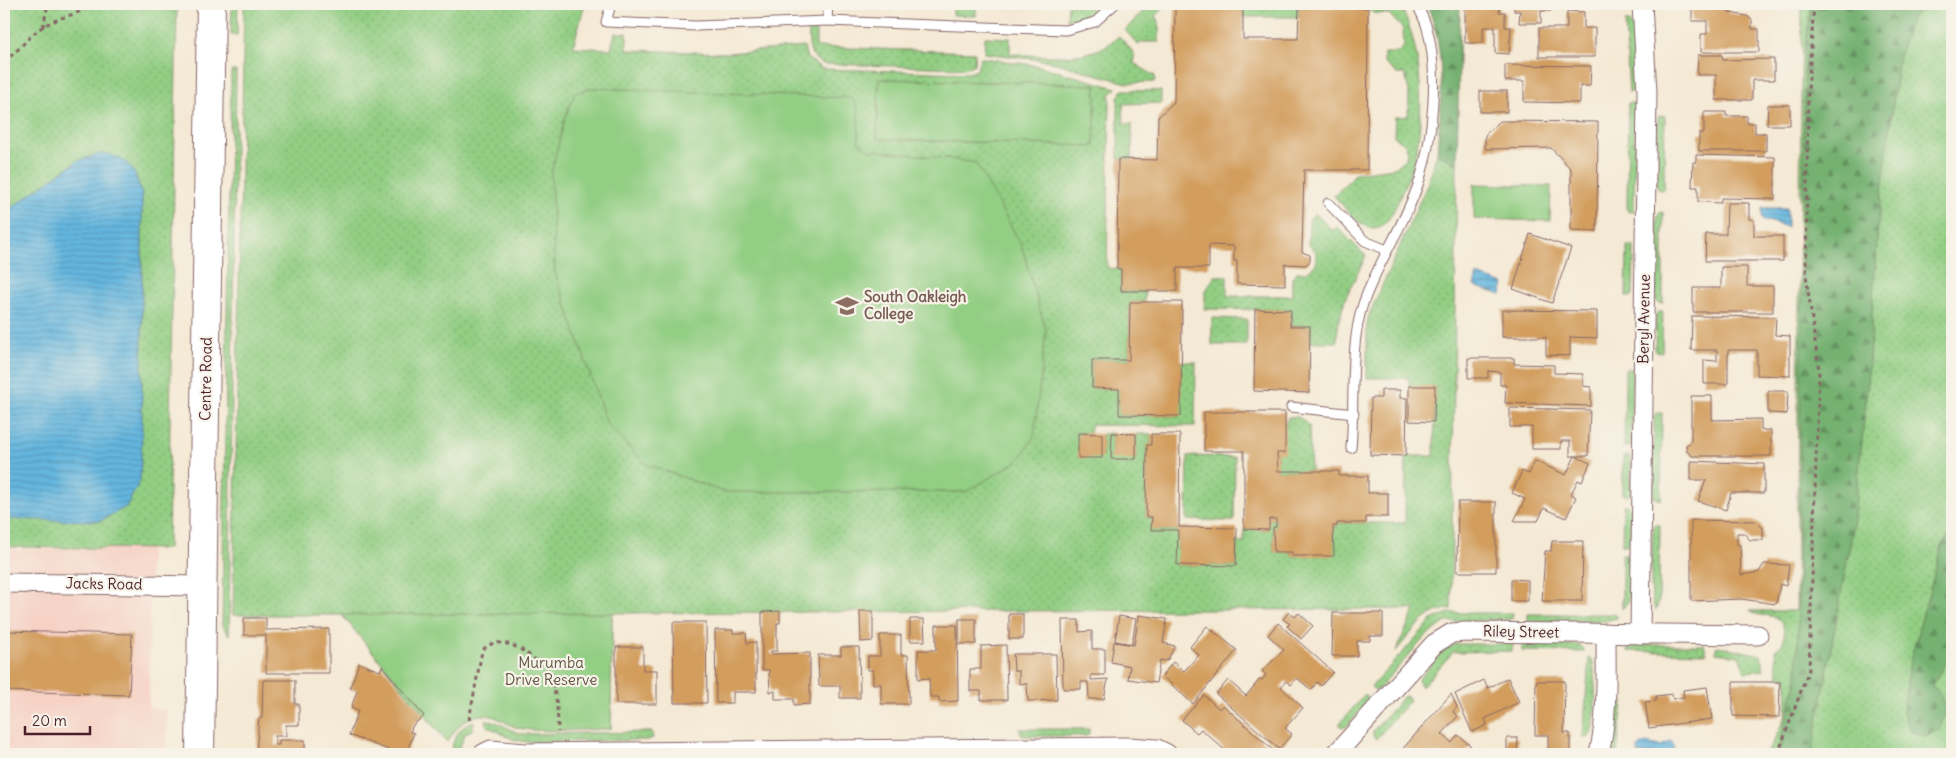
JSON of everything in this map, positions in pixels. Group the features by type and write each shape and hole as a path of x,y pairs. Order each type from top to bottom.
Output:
{"main road":[{"name":"Centre Road","path":"200,754 211,4"}],"street":[{"name":"Beryl Avenue","path":"1640,634 1647,92 1642,4"},
{"name":"Jacks Road","path":"4,583 203,586"},
{"name":"Riley Street","path":"1336,754 1434,644 1444,637 1466,632 1758,635"},
{"path":"1600,754 1604,733 1606,702 1606,633"},
{"path":"484,754 490,750 534,753 876,752 1129,747 1157,749 1167,754"}],"lane":[{"path":"611,4 606,22 696,26 827,21 1066,30 1095,22 1115,4"},
{"path":"827,21 828,4"},
{"path":"1351,448 1354,414 1356,330 1363,304 1420,180 1430,122 1432,51 1427,27 1417,4"},
{"path":"1328,203 1365,241 1387,250"},
{"path":"1291,408 1354,414"}],"path":[{"path":"42,27 48,4"},
{"path":"4,62 14,55 42,27 93,4"},
{"path":"1778,754 1789,730 1809,670 1819,371 1806,275 1808,90 1814,4"},
{"path":"469,720 482,651 490,643 500,642 528,655 549,676 555,695 558,732"}],"shaded area":[{"path":"150,548 149,708 167,709 166,754 4,754 4,550"}],"green space":[{"path":"4,4 177,4 168,549 4,547"},
{"path":"232,4 238,4 237,35 231,35"},
{"name":"South Oakleigh College","path":"244,4 585,4 573,47 611,49 615,33 627,33 627,50 727,53 804,47 807,58 823,69 969,73 977,70 980,58 984,58 1039,66 1116,88 1110,95 1107,268 1121,269 1121,291 1145,291 1144,302 1130,302 1129,360 1092,360 1092,388 1119,389 1119,415 1180,416 1181,362 1196,362 1195,426 1090,425 1090,433 1079,433 1102,458 1102,434 1112,433 1111,458 1136,458 1136,434 1151,434 1151,445 1147,445 1146,517 1152,517 1152,530 1178,530 1178,565 1236,566 1237,542 1244,542 1244,529 1268,530 1269,519 1276,519 1276,527 1273,527 1274,552 1292,552 1292,556 1333,555 1333,526 1337,526 1337,523 1405,523 1406,456 1434,456 1435,387 1409,386 1409,378 1367,378 1367,325 1369,315 1427,185 1437,153 1457,164 1451,609 1434,613 1427,618 1413,630 1396,651 1415,609 612,613 611,729 578,655 459,724 447,742 342,615 233,615","holes":["879,79 1095,85 1094,146 877,139"]},
{"path":"953,4 976,4 976,16 953,15"},
{"path":"1068,4 1088,4 1093,9 1086,16 1067,20"},
{"path":"1150,4 1168,4 1155,16 1159,21 1159,42 1142,42 1138,45 1125,30"},
{"path":"1221,4 1318,4 1315,7 1299,6 1298,17 1243,17 1243,8 1222,7"},
{"path":"1364,4 1399,4 1413,40 1420,83 1421,105 1417,147 1410,175 1389,218 1383,225 1374,228 1358,222 1334,196 1356,173 1394,168 1407,157 1406,145 1394,136 1395,117 1408,116 1409,91 1405,74 1397,74 1384,63 1384,53 1398,53 1404,46 1403,29 1389,14 1373,13"},
{"path":"1427,4 1460,4 1457,164 1437,153 1441,96 1440,59 1438,41"},
{"path":"1802,4 1952,4 1952,754 1767,754 1786,715 1787,677 1778,677 1775,650 1780,647 1784,633 1780,620 1775,617 1754,614 1750,611 1796,611"},
{"path":"1812,4 1931,4 1912,16 1899,56 1878,225 1867,390 1853,528 1812,754 1777,754 1797,678 1805,45"},
{"path":"1625,22 1629,22 1632,27 1636,53 1636,89 1629,93"},
{"path":"809,26 816,28 816,47 975,52 974,65 964,68 824,64 814,58 811,53"},
{"path":"1119,36 1134,53 1134,63 1155,76 1155,82 1127,83 1049,61 984,53 985,37 1010,38 1010,54 1067,56 1095,51"},
{"path":"231,71 236,71 229,635 222,625"},
{"path":"879,79 1096,85 1094,146 877,139"},
{"path":"592,88 852,98 858,109 859,143 870,150 976,163 1021,244 1046,331 1034,436 1019,460 966,492 724,492 646,464 607,424 555,272 551,174 565,118 575,93"},
{"path":"1123,90 1161,91 1161,103 1123,104 1124,124 1132,124 1132,160 1118,159 1118,97"},
{"path":"1628,103 1634,103 1635,107 1634,211 1627,210"},
{"path":"1665,116 1664,189 1660,190 1657,186 1658,117"},
{"path":"1474,184 1551,186 1550,221 1474,219"},
{"path":"1663,212 1663,303 1658,303 1656,300 1657,217 1659,213"},
{"path":"1315,213 1333,231 1337,227 1366,256 1345,299 1338,325 1337,342 1310,342 1310,326 1290,326 1290,310 1205,309 1205,292 1215,276 1227,276 1227,296 1292,296 1292,278 1297,272 1307,272 1316,264 1316,252 1308,244 1309,220"},
{"path":"1627,246 1634,246 1633,295 1631,297 1626,296"},
{"path":"1663,312 1662,353 1655,350 1656,314"},
{"path":"1212,318 1247,319 1247,345 1212,345"},
{"path":"1625,369 1632,369 1631,444 1629,447 1624,447"},
{"path":"1662,413 1661,500 1653,497 1654,415"},
{"path":"1288,417 1298,417 1309,425 1311,471 1278,471 1277,453"},
{"path":"1188,456 1235,457 1234,521 1187,520"},
{"path":"1623,456 1629,456 1631,459 1631,493 1628,496 1623,494"},
{"path":"1623,505 1627,505 1631,509 1630,543 1627,545 1622,545"},
{"path":"1655,524 1660,525 1659,601 1656,610 1653,604 1651,584 1653,528"},
{"path":"1952,531 1952,657 1947,661 1932,685 1942,696 1947,709 1939,730 1924,736 1910,731 1903,712 1910,661 1942,546"},
{"path":"1622,554 1628,554 1630,558 1628,602 1622,609"},
{"name":"Murumba Drive Reserve","path":"612,613 611,729 555,731 522,729 493,716 482,715 466,720 447,742 342,615"},
{"path":"1449,613 1513,613 1512,619 1446,622 1426,636 1378,690 1371,687 1433,619"},
{"path":"1528,614 1615,614 1617,618 1604,621 1528,621"},
{"path":"1456,644 1513,644 1512,651 1453,652 1422,687 1418,680 1443,651"},
{"path":"1522,644 1577,645 1583,648 1584,652 1522,651"},
{"path":"1638,645 1704,645 1707,653 1626,651"},
{"path":"1719,646 1761,655 1764,670 1745,672 1739,656 1716,653 1716,647"},
{"path":"1589,658 1593,661 1595,679 1595,713 1594,723 1588,738 1583,737"},
{"path":"1365,694 1369,698 1368,702 1346,727 1342,727 1339,724"},
{"path":"1407,696 1410,700 1376,739 1373,736 1373,731 1403,697"},
{"path":"1619,700 1623,700 1617,754 1611,754 1616,704"},
{"path":"486,720 491,720 522,734 652,732 653,738 648,740 526,742 512,739 487,726"},
{"path":"474,721 473,729 465,734 458,752 455,754 451,750 456,736 461,729"},
{"path":"1019,729 1089,729 1089,734 1086,736 1022,736"}],"water":[{"path":"103,153 120,159 130,167 137,178 142,195 142,438 140,481 126,507 100,521 4,519 4,213 77,161"},
{"path":"1762,208 1787,208 1787,227 1762,219"},
{"path":"1477,275 1504,284 1501,295 1474,286"},
{"path":"1671,741 1674,746 1673,754 1638,754 1638,748 1645,743 1661,746"}],"building":[{"path":"1465,4 1500,4 1499,12 1505,12 1505,27 1511,27 1509,54 1495,53 1495,27 1483,27 1483,43 1465,43"},
{"path":"1514,4 1551,4 1551,11 1541,11 1541,23 1519,23 1520,11 1514,11"},
{"path":"1299,6 1368,8 1367,170 1304,170 1302,252 1310,255 1310,261 1306,265 1285,264 1285,285 1237,284 1237,261 1234,261 1234,246 1209,245 1209,268 1177,268 1177,291 1121,291 1121,269 1117,269 1118,159 1157,160 1158,117 1174,102 1175,7 1243,8 1243,39 1298,39"},
{"path":"1692,6 1729,6 1729,13 1747,16 1752,20 1752,29 1759,29 1759,52 1701,52 1701,34 1707,34 1707,21 1692,21"},
{"path":"1567,11 1584,12 1584,28 1595,28 1595,57 1539,57 1539,28 1567,28"},
{"path":"1698,55 1722,55 1723,60 1774,59 1774,80 1752,80 1752,100 1716,100 1716,75 1697,75"},
{"path":"1505,65 1591,66 1590,86 1580,86 1580,103 1524,102 1524,81 1505,81"},
{"path":"1480,91 1507,91 1507,112 1480,112"},
{"path":"1768,105 1790,105 1790,125 1767,125"},
{"path":"1704,112 1726,112 1726,116 1747,116 1747,123 1755,123 1755,133 1766,133 1766,151 1699,151 1699,133 1704,133"},
{"path":"1500,121 1598,122 1597,231 1571,230 1571,169 1551,148 1485,149 1485,135"},
{"path":"1696,155 1775,157 1775,199 1721,198 1721,203 1698,202 1698,187 1692,187 1693,162 1696,162"},
{"path":"1727,203 1749,203 1749,219 1754,220 1754,236 1783,236 1783,261 1705,261 1706,234 1726,234"},
{"path":"1530,234 1571,248 1552,303 1513,289"},
{"path":"1721,267 1747,267 1747,286 1773,286 1773,312 1693,312 1693,288 1721,288"},
{"path":"1130,302 1182,302 1181,416 1119,415 1119,389 1092,388 1092,360 1129,360"},
{"path":"1255,309 1291,310 1290,326 1310,326 1309,393 1254,391"},
{"path":"1502,310 1597,311 1597,338 1570,337 1570,356 1546,355 1546,337 1502,337"},
{"path":"1692,316 1776,317 1775,335 1790,336 1790,376 1757,375 1757,350 1728,350 1728,384 1704,384 1704,360 1717,361 1717,350 1691,350"},
{"path":"1468,358 1514,358 1514,364 1554,365 1554,373 1583,374 1583,386 1591,387 1591,406 1505,403 1506,385 1500,385 1500,372 1488,371 1488,378 1468,378"},
{"path":"1409,386 1435,386 1434,422 1409,421"},
{"path":"1381,390 1400,390 1400,398 1407,398 1406,456 1370,455 1371,398 1381,398"},
{"path":"1768,391 1788,391 1787,414 1768,413"},
{"path":"1691,396 1712,396 1712,420 1761,419 1761,430 1771,430 1771,456 1692,456 1687,451 1686,445 1691,442"},
{"path":"1510,408 1590,410 1588,456 1570,456 1570,441 1561,441 1561,449 1532,449 1532,427 1510,427"},
{"path":"1204,412 1285,412 1285,453 1277,453 1278,471 1339,471 1339,476 1368,476 1368,493 1388,493 1388,517 1366,517 1366,523 1337,523 1337,526 1333,526 1334,556 1292,556 1292,552 1274,552 1273,527 1276,527 1276,519 1269,519 1269,530 1244,529 1244,451 1204,451"},
{"path":"1078,433 1102,434 1102,458 1078,458"},
{"path":"1112,433 1136,434 1136,459 1111,459"},
{"path":"1151,434 1180,434 1179,527 1237,528 1236,566 1177,565 1178,530 1151,530 1152,517 1146,517 1147,445 1151,445"},
{"path":"1575,456 1590,463 1582,482 1578,480 1571,494 1576,497 1566,518 1544,508 1538,521 1514,521 1525,499 1512,493 1522,471 1529,474 1535,461 1566,475"},
{"path":"1691,461 1764,464 1764,493 1731,493 1726,510 1698,501 1706,480 1691,480"},
{"path":"1458,502 1496,502 1496,572 1457,572"},
{"path":"1691,520 1755,521 1763,528 1763,540 1750,540 1744,533 1737,533 1737,544 1740,545 1741,575 1759,572 1764,564 1789,565 1786,586 1780,584 1776,604 1741,599 1691,601"},
{"path":"1552,541 1583,541 1582,601 1542,601 1545,551 1551,551"},
{"path":"1511,579 1528,580 1528,601 1511,601"},
{"path":"780,611 780,623 777,623 777,651 771,651 771,654 810,653 810,704 794,705 794,699 775,699 775,691 770,692 769,670 762,670 762,612"},
{"path":"860,611 873,611 873,641 861,642"},
{"path":"1289,612 1295,617 1299,613 1313,626 1301,639 1287,626 1290,624 1283,619"},
{"path":"1333,613 1383,613 1383,636 1370,636 1370,641 1357,641 1357,656 1332,656"},
{"path":"1009,614 1023,614 1023,639 1009,639"},
{"path":"1139,615 1167,619 1163,643 1175,646 1167,661 1160,660 1156,683 1128,679 1130,666 1111,662 1114,642 1134,645"},
{"path":"1119,616 1136,619 1132,644 1115,641"},
{"path":"244,618 266,618 266,630 329,629 329,673 266,673 266,635 244,635"},
{"path":"910,619 924,619 925,641 910,641"},
{"path":"959,619 976,619 976,644 959,644"},
{"path":"1062,620 1079,620 1079,632 1092,631 1092,649 1105,649 1105,675 1091,675 1091,680 1108,679 1104,699 1089,699 1088,682 1081,682 1081,689 1063,689"},
{"path":"673,622 706,622 707,703 674,703"},
{"path":"1278,623 1333,672 1321,686 1317,682 1311,690 1297,678 1291,685 1286,681 1281,687 1303,708 1285,728 1292,734 1279,749 1216,694 1228,680 1246,696 1260,679 1262,680 1266,675 1262,671 1284,650 1268,635"},
{"path":"936,625 957,625 958,701 939,702 939,697 930,697 929,678 918,679 918,650 936,650"},
{"path":"1207,626 1237,650 1193,704 1162,676 1173,662 1184,671 1199,655 1190,647"},
{"path":"715,630 733,630 733,633 746,633 747,643 756,642 756,692 733,692 733,703 716,703"},
{"path":"4,631 132,634 129,695 4,691"},
{"path":"880,635 901,635 901,655 908,655 909,704 881,704 881,684 873,684 873,670 868,670 868,656 880,656"},
{"path":"1006,645 1007,700 981,700 981,691 970,691 970,669 981,669 981,646"},
{"path":"616,647 643,647 643,670 657,670 657,704 616,704"},
{"path":"841,647 859,647 860,698 840,698 840,686 819,686 818,655 841,655"},
{"path":"1013,654 1056,654 1057,700 1028,701 1027,684 1019,683 1019,671 1014,671"},
{"path":"359,663 380,671 382,666 424,716 413,725 410,732 414,733 406,754 399,754 349,735 358,711 351,708 357,691 350,688"},
{"path":"1508,678 1519,702 1485,719 1487,725 1472,732 1455,694 1484,680 1488,688"},
{"path":"263,680 295,680 295,704 299,704 299,725 286,725 286,736 275,736 275,745 279,745 279,740 305,740 305,750 308,750 308,754 256,754 259,718 262,718"},
{"path":"1536,681 1565,681 1564,733 1570,733 1570,753 1548,752 1548,735 1535,735"},
{"path":"1733,682 1780,682 1779,717 1733,716"},
{"path":"1707,687 1712,719 1649,728 1645,702 1656,701 1656,696 1672,694 1673,699 1684,697 1683,690"},
{"path":"1451,694 1457,707 1453,712 1458,716 1442,734 1452,743 1458,735 1471,746 1464,754 1402,754 1400,752"},
{"path":"1204,695 1219,709 1223,705 1275,752 1274,754 1226,754 1227,752 1201,729 1197,733 1182,720"},
{"path":"1507,738 1518,738 1517,754 1507,754"}],"place":[{"name":"South Oakleigh College","path":"847,306"}]}
